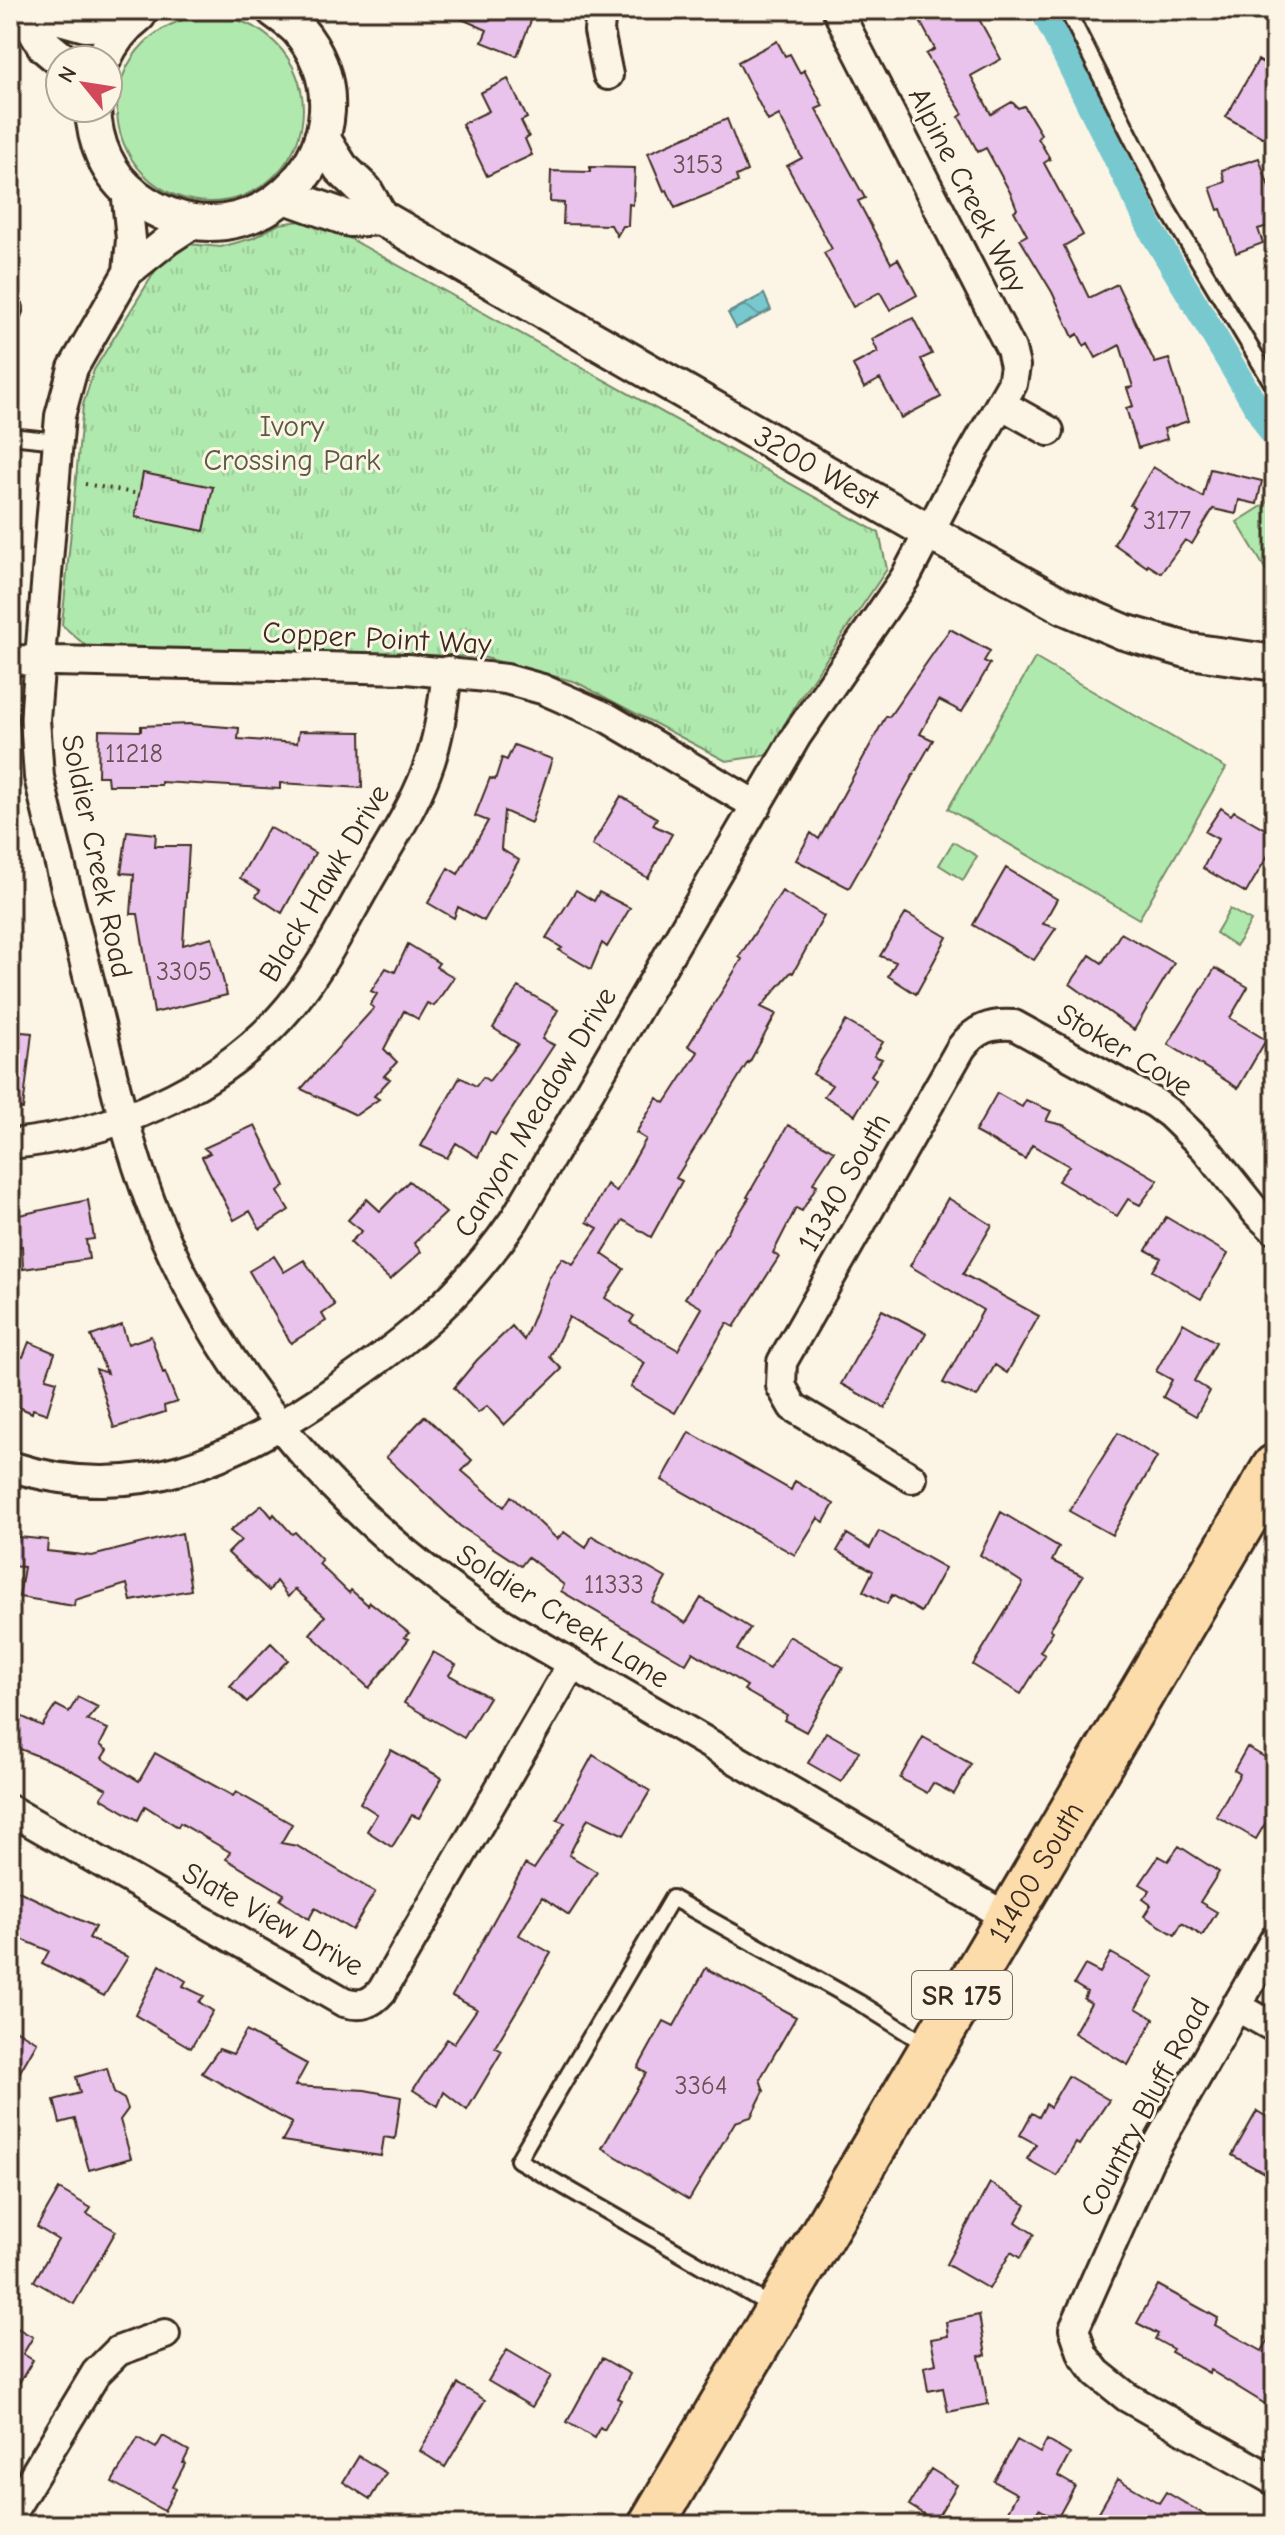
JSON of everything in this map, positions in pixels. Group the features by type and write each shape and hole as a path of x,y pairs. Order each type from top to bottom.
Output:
{"main road":[{"name":"11400 South","path":"651,2525 1275,1467"}],"street":[{"path":"601,10 599,31 608,75"},
{"name":"Alpine Creek Way","path":"837,10 1011,349 1015,375 929,532"},
{"path":"21,13 60,17 85,24 136,17"},
{"path":"21,13 44,45"},
{"path":"93,124 99,147 110,170 126,189 157,212 194,223 227,223 258,213 285,196 308,169 322,138 327,108 323,79 313,52 289,16"},
{"path":"110,44 136,17"},
{"name":"3200 West","path":"322,138 341,168 365,191 380,217 1063,606 1124,632 1190,651 1275,663"},
{"name":"Soldier Creek Road","path":"126,189 131,239 128,272"},
{"name":"3200 West","path":"285,196 350,219 380,217"},
{"name":"Soldier Creek Road","path":"178,1266 152,1207 122,1120 39,777 35,719 62,404 73,368 128,272 194,223"},
{"path":"1001,404 1049,431"},
{"name":"Canyon Meadow Drive","path":"10,1466 49,1476 102,1481 157,1476 211,1461 281,1426 394,1351 447,1303 495,1249 534,1188 814,709 905,578 929,532"},
{"name":"Copper Point Way","path":"10,660 447,671 506,679 579,703 757,806"},
{"name":"Black Hawk Drive","path":"10,1144 76,1135 122,1120 204,1080 265,1033 301,992 320,964 419,790 439,729 447,671"},
{"name":"Stoker Cove","path":"989,1025 1014,1025 1026,1030 1155,1103 1192,1134 1257,1213 1275,1230"},
{"name":"11340 South","path":"912,1478 793,1407 781,1386 780,1374 786,1351 961,1048 968,1038 989,1025"},
{"name":"Soldier Creek Lane","path":"178,1266 217,1337 281,1426 340,1494 403,1552 471,1603 1008,1918"},
{"name":"Slate View Drive","path":"10,1810 344,2002 366,2004 375,2000 382,1991 572,1664"},
{"name":"Country Bluff Road","path":"1275,1939 1149,2160 1074,2329 1083,2355 1097,2373 1127,2397 1275,2481"},
{"path":"1236,2006 1275,2028"},
{"path":"10,2515 96,2373 118,2351 165,2334"}],"lane":[{"path":"1067,10 1169,212 1275,388"},
{"path":"10,305 15,308 10,321"},
{"path":"10,436 58,441"},
{"path":"778,2310 518,2160 672,1898 860,2003 931,2047"}],"path":[{"path":"85,484 139,494"}],"green space":[{"path":"192,18 228,18 262,32 287,57 301,91 301,127 287,161 262,186 228,200 192,200 158,186 133,161 119,127 119,124 124,124 124,73 133,57 158,32"},
{"name":"Ivory Crossing Park","path":"315,219 879,533 887,569 798,701 767,755 726,761 576,682 482,657 87,647 62,625 83,405 94,370 162,260 188,244 221,247 253,238 279,224"},
{"path":"1275,498 1275,585 1237,522"},
{"path":"1035,658 1226,768 1139,919 948,809"},
{"path":"953,842 977,856 963,880 939,865"},
{"path":"1230,909 1251,921 1236,946 1216,933"}],"water":[{"path":"764,294 771,310 736,328 728,313"}],"building":[{"path":"441,10 530,10 528,17 532,18 517,56 482,42 487,30"},
{"path":"914,10 974,10 1001,59 971,76 991,114 1012,102 1018,108 1024,106 1041,134 1038,138 1050,159 1044,163 1083,235 1064,246 1089,298 1117,284 1155,363 1169,359 1188,421 1164,429 1167,439 1138,448 1126,408 1133,406 1127,388 1133,387 1120,345 1096,358 1088,343 1084,346 1078,334 1073,337 1052,292 1020,239 1027,235 1014,211 1017,209 1011,194 986,148 978,152 959,117 963,114 926,54 935,49"},
{"path":"777,41 785,56 790,54 800,73 804,70 823,106 816,109 865,198 858,201 891,263 898,259 917,295 890,310 880,292 853,307 824,253 832,249 787,166 802,158 779,115 768,121 738,62"},
{"path":"1258,60 1275,70 1275,117 1264,138 1226,117"},
{"path":"508,79 527,118 521,121 529,137 525,139 532,155 487,176 462,124 489,111 480,93"},
{"path":"727,119 747,171 736,176 738,182 675,208 648,153"},
{"path":"1259,158 1275,205 1275,224 1258,229 1263,243 1236,253 1210,187 1225,182 1222,170"},
{"path":"590,167 635,168 633,205 629,204 628,226 623,226 617,236 611,225 563,224 564,203 550,202 551,171 590,172"},
{"path":"913,318 932,354 921,359 941,397 901,418 880,379 864,388 853,365 878,352 872,339"},
{"path":"1153,467 1203,497 1210,469 1262,481 1257,504 1239,500 1236,514 1213,509 1192,544 1185,540 1161,573 1114,544 1134,507 1130,505"},
{"path":"143,473 213,487 204,531 135,517"},
{"path":"950,629 990,651 984,661 990,664 962,712 939,700 920,734 933,740 849,888 796,860 811,833 819,839 886,716 889,717"},
{"path":"189,724 239,728 238,739 297,743 299,731 361,732 362,788 280,783 280,789 161,782 161,785 108,785 107,776 98,776 99,730 141,731 141,726"},
{"path":"514,745 552,759 531,823 504,811 501,849 519,860 484,921 458,907 454,918 428,903 448,868 458,874 488,821 475,816 490,778 495,780 502,758 507,760"},
{"path":"621,796 657,818 653,825 672,834 648,878 592,845"},
{"path":"1221,808 1231,815 1234,811 1270,832 1267,839 1274,845 1246,893 1203,868 1218,839 1205,832"},
{"path":"269,827 315,853 282,913 256,896 260,890 240,878"},
{"path":"127,831 156,834 155,846 189,846 183,945 212,937 227,995 154,1013 138,914 131,914 134,874 121,873"},
{"path":"1006,868 1057,899 1043,924 1056,928 1034,960 973,925"},
{"path":"576,890 594,901 599,892 630,908 607,947 602,943 591,969 559,950 562,948 546,938"},
{"path":"782,891 824,916 793,973 761,1007 776,1014 749,1063 676,1178 682,1181 651,1237 623,1220 602,1254 624,1269 605,1298 634,1316 630,1322 678,1350 702,1308 685,1298 749,1198 788,1125 834,1151 813,1183 817,1185 802,1211 796,1208 773,1253 779,1257 734,1327 727,1323 675,1413 631,1387 645,1363 569,1317 550,1357 562,1369 504,1425 487,1406 478,1413 454,1388 512,1326 524,1340 549,1278 562,1258 573,1264 598,1228 587,1222 607,1184 616,1192 646,1139 636,1133 657,1098 665,1103 698,1052 688,1046 742,959 739,957"},
{"path":"906,913 947,937 916,994 888,976 896,962 880,956"},
{"path":"1121,933 1174,963 1134,1030 1070,984 1090,955 1102,963"},
{"path":"408,944 439,963 436,967 454,977 434,1006 427,1003 418,1019 404,1011 384,1049 397,1062 384,1076 390,1079 374,1096 379,1099 356,1115 301,1089 374,1008 370,1005 377,994 371,991 386,968 395,972"},
{"path":"1215,968 1248,987 1230,1018 1266,1040 1238,1088 1168,1044"},
{"path":"518,987 558,1010 542,1039 554,1045 495,1135 490,1132 478,1157 456,1143 447,1158 421,1146 460,1077 476,1086 483,1077 489,1081 518,1044 493,1028"},
{"path":"846,1021 883,1042 874,1056 882,1059 871,1075 876,1080 855,1115 824,1096 832,1085 813,1074"},
{"path":"10,1031 32,1033 23,1109 10,1108"},
{"path":"997,1093 1022,1107 1026,1100 1051,1111 1046,1121 1063,1125 1158,1180 1140,1205 1128,1199 1117,1216 1058,1181 1069,1166 1032,1145 1025,1159 975,1132"},
{"path":"255,1125 285,1186 278,1192 289,1210 260,1229 250,1211 234,1220 202,1157 210,1153 204,1148"},
{"path":"409,1181 446,1213 414,1243 421,1252 390,1280 350,1242 362,1231 348,1220 367,1199 380,1211"},
{"path":"948,1198 992,1225 963,1274 1039,1316 1007,1373 995,1365 977,1397 943,1383 983,1310 910,1266"},
{"path":"88,1200 94,1239 86,1240 89,1259 23,1269 22,1246 10,1248 10,1217"},
{"path":"1166,1217 1228,1254 1201,1299 1153,1271 1161,1258 1146,1250"},
{"path":"274,1256 284,1272 304,1260 335,1305 322,1314 326,1321 291,1343 249,1271"},
{"path":"882,1310 926,1333 885,1408 841,1384"},
{"path":"1183,1323 1216,1342 1194,1381 1210,1391 1196,1416 1163,1397 1172,1380 1156,1371"},
{"path":"122,1325 128,1344 151,1336 177,1402 164,1406 165,1412 114,1428 96,1369 107,1373 91,1336"},
{"path":"29,1342 55,1353 46,1378 57,1381 47,1414 33,1409 32,1413 10,1403 10,1353 23,1357"},
{"path":"425,1416 472,1460 462,1471 504,1507 511,1496 557,1539 564,1532 586,1548 592,1536 666,1578 652,1602 686,1623 701,1598 750,1628 737,1650 769,1669 789,1636 843,1667 806,1732 784,1720 787,1715 744,1690 747,1686 693,1652 686,1664 561,1591 564,1585 528,1557 521,1566 460,1526 386,1457"},
{"path":"689,1432 791,1490 795,1481 834,1504 824,1522 818,1518 795,1555 662,1480"},
{"path":"1118,1433 1157,1457 1112,1535 1069,1511"},
{"path":"262,1505 292,1534 295,1532 322,1560 319,1564 349,1593 351,1590 368,1605 370,1602 409,1633 404,1637 409,1639 369,1688 310,1634 325,1616 295,1589 288,1597 276,1581 269,1591 228,1553 241,1540 230,1531"},
{"path":"1001,1512 1059,1547 1052,1561 1083,1576 1050,1629 1053,1631 1040,1652 1045,1655 1021,1694 973,1665 1023,1583 980,1555"},
{"path":"879,1531 945,1568 921,1612 892,1595 887,1604 863,1591 873,1571 837,1551 847,1534 870,1548"},
{"path":"182,1533 191,1590 131,1601 127,1584 75,1600 74,1606 19,1597 24,1567 10,1566 10,1536 48,1540 47,1551 92,1556"},
{"path":"271,1643 288,1660 247,1702 230,1686"},
{"path":"433,1652 456,1665 449,1675 489,1697 464,1738 404,1703"},
{"path":"78,1697 98,1707 87,1720 108,1729 100,1745 107,1750 102,1758 139,1781 155,1753 233,1796 236,1792 292,1824 281,1843 297,1846 375,1892 352,1930 315,1908 309,1919 280,1900 284,1894 226,1859 230,1852 180,1823 178,1827 145,1806 138,1820 101,1798 107,1789 61,1765 10,1745 10,1711 42,1726 56,1705 69,1712"},
{"path":"826,1732 859,1751 841,1782 808,1763"},
{"path":"923,1737 971,1764 954,1794 933,1783 927,1793 900,1778"},
{"path":"1247,1747 1275,1763 1275,1807 1256,1839 1216,1816 1240,1774 1234,1770"},
{"path":"391,1750 442,1778 419,1818 412,1815 392,1847 367,1831 377,1814 360,1803"},
{"path":"593,1755 650,1791 624,1835 588,1818 569,1855 597,1872 569,1915 542,1897 519,1935 551,1953 495,2047 502,2051 467,2110 444,2092 438,2106 413,2090 447,2039 454,2043 477,2009 452,1996 525,1864 534,1869 565,1823 557,1820"},
{"path":"1179,1846 1219,1872 1200,1902 1217,1912 1202,1936 1182,1923 1175,1935 1144,1916 1151,1905 1143,1899 1150,1890 1140,1884 1159,1856 1168,1861"},
{"path":"10,1887 95,1927 89,1938 128,1957 104,1996 42,1964 49,1951 10,1934"},
{"path":"1111,1953 1154,1977 1136,2008 1154,2019 1128,2065 1074,2033 1091,2003 1084,1999 1087,1992 1074,1984 1085,1965 1100,1973"},
{"path":"160,1965 186,1981 183,1986 204,1996 199,2002 213,2011 191,2048 135,2015"},
{"path":"706,1968 796,2017 760,2079 764,2091 751,2117 735,2122 689,2200 602,2148 646,2073 638,2068 664,2021 674,2026"},
{"path":"10,2026 37,2042 10,2089"},
{"path":"246,2031 307,2064 295,2086 365,2090 401,2097 395,2139 384,2137 381,2156 282,2141 292,2123 202,2073 219,2049 233,2054"},
{"path":"107,2068 114,2093 124,2099 128,2109 120,2120 131,2158 89,2170 75,2119 60,2123 54,2100 80,2093 76,2077"},
{"path":"1068,2076 1109,2100 1079,2145 1076,2143 1057,2176 1027,2159 1036,2144 1020,2135 1032,2113 1039,2117 1046,2104 1050,2107"},
{"path":"1257,2111 1275,2122 1275,2179 1232,2155"},
{"path":"990,2183 1026,2205 1016,2222 1034,2234 1020,2258 1011,2252 989,2289 946,2264"},
{"path":"59,2189 91,2208 87,2214 116,2231 74,2304 34,2281 58,2240 37,2227"},
{"path":"1158,2285 1218,2318 1215,2325 1262,2351 1275,2329 1275,2410 1210,2370 1209,2373 1171,2352 1173,2349 1155,2339 1158,2334 1137,2323"},
{"path":"979,2315 986,2355 979,2356 988,2404 948,2412 943,2388 928,2391 924,2367 936,2364 931,2339 948,2336 946,2322"},
{"path":"10,2324 33,2337 23,2354 33,2360 10,2398"},
{"path":"507,2350 551,2376 532,2407 488,2381"},
{"path":"602,2358 630,2374 617,2398 621,2400 604,2430 600,2427 594,2438 567,2422"},
{"path":"458,2384 485,2400 445,2467 420,2451"},
{"path":"163,2436 189,2451 173,2487 176,2489 164,2511 112,2482 138,2438 156,2448"},
{"path":"1017,2440 1040,2453 1047,2440 1070,2454 1058,2476 1075,2486 1057,2519 1039,2509 1029,2525 1007,2513 1017,2494 994,2481"},
{"path":"359,2456 386,2473 370,2499 343,2482"},
{"path":"931,2469 957,2485 935,2521 909,2505"},
{"path":"1118,2479 1159,2503 1166,2492 1222,2525 1109,2525 1096,2517"}],"waterway":[{"path":"1043,10 1153,233 1275,438"}]}
